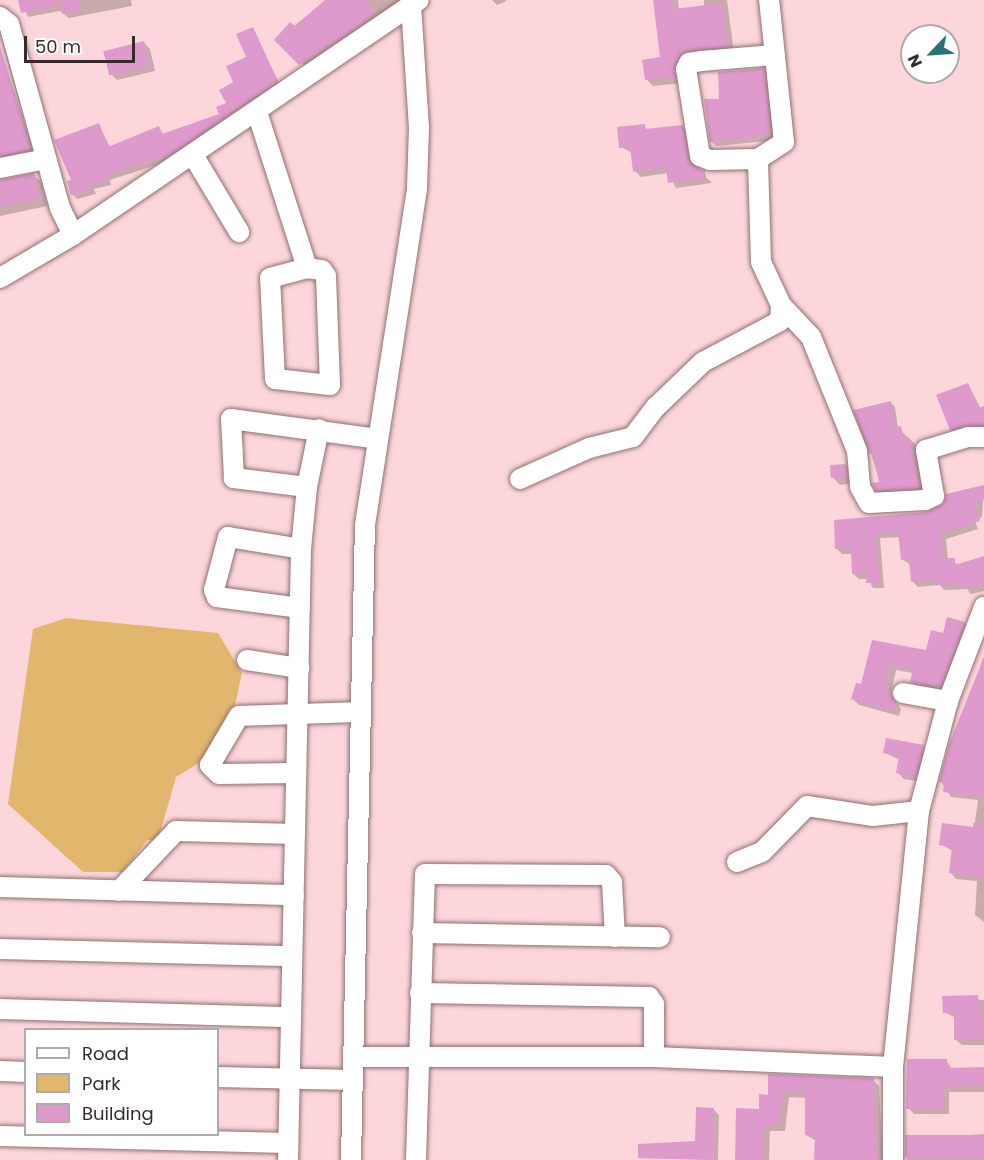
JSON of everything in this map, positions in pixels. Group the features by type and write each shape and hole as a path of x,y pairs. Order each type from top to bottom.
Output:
{"street":[{"path":"770,0 784,142 758,159 710,160 700,156 686,69 689,63 774,55"},
{"path":"0,278 72,236 257,112 415,2"},
{"path":"351,1160 365,525 417,188 419,128 415,2"},
{"path":"0,17 9,24 46,159 72,236"},
{"path":"257,112 307,268"},
{"path":"193,155 238,232"},
{"path":"0,168 46,159"},
{"path":"520,479 588,448 633,437 656,407 703,362 777,325 783,312 782,305 761,262 758,159"},
{"path":"307,268 322,270 326,276 330,385 276,379 270,278 307,268"},
{"path":"782,305 805,326 815,347 857,451 861,487 869,504 925,500 934,496 926,450 943,442 984,437"},
{"path":"307,487 234,478 229,424 234,418 378,439"},
{"path":"0,1136 288,1151 302,549 307,487 319,429"},
{"path":"300,608 217,597 214,590 228,537 302,549"},
{"path":"893,1160 893,1067 919,811 948,701 984,607"},
{"path":"247,660 299,668"},
{"path":"903,693 948,701"},
{"path":"296,773 219,774 212,772 210,765 239,716 361,712"},
{"path":"737,862 762,852 807,806 873,816 919,811"},
{"path":"119,891 176,831 295,834"},
{"path":"416,1160 423,878 427,873 606,875 612,882 615,937"},
{"path":"0,887 294,895"},
{"path":"422,933 660,937"},
{"path":"0,949 292,956"},
{"path":"420,993 649,997 654,1004 654,1057"},
{"path":"0,1009 291,1017"},
{"path":"353,1057 654,1057 893,1067"},
{"path":"0,1071 24,1072"},
{"path":"219,1077 353,1080"}],"green space":[{"path":"66,618 218,633 242,673 234,710 207,758 176,777 158,840 147,840 123,872 83,872 8,804 33,629"}],"building":[{"path":"18,0 57,0 58,5 21,13"},
{"path":"61,0 79,0 80,11 62,14"},
{"path":"325,0 367,0 374,16 299,65 274,40 290,22 295,26"},
{"path":"653,0 673,0 674,9 722,3 728,47 687,51 675,64 675,77 645,80 642,60 660,57"},
{"path":"253,27 277,82 170,154 106,175 107,181 90,184 92,189 71,195 67,181 71,180 54,140 99,123 108,147 159,126 162,134 219,114 216,107 226,103 219,90 233,82 226,66 246,57 236,34"},
{"path":"144,41 150,65 109,75 103,51"},
{"path":"0,47 31,150 0,156"},
{"path":"764,68 771,135 710,142 704,99 719,99 718,72"},
{"path":"645,124 645,129 683,125 690,163 705,171 706,177 668,183 666,167 633,172 630,147 619,148 617,127"},
{"path":"34,173 40,198 0,207 0,180"},
{"path":"968,383 978,408 984,406 984,425 950,430 936,395"},
{"path":"891,401 895,427 901,426 904,439 910,438 920,488 876,491 872,483 879,482 873,453 869,454 853,410"},
{"path":"846,464 847,477 831,478 830,465"},
{"path":"984,485 984,500 975,504 980,521 941,533 943,558 955,558 955,565 984,556 984,584 964,589 963,584 937,585 937,580 911,582 909,559 901,560 898,532 875,533 880,583 866,583 867,574 852,574 851,549 835,549 834,520 926,512 943,504 946,494"},
{"path":"947,617 965,622 940,687 910,682 913,669 891,665 885,691 891,692 895,702 893,711 851,699 856,683 861,684 872,640 926,650 931,630 943,633"},
{"path":"984,657 984,797 943,792 944,783 939,782 949,744"},
{"path":"886,738 924,745 916,777 896,773 899,756 883,753"},
{"path":"942,823 973,827 973,823 984,824 984,878 949,873 952,847 939,845"},
{"path":"978,995 984,1040 954,1040 954,1013 943,1013 942,996"},
{"path":"907,1059 947,1059 947,1068 984,1067 984,1086 944,1087 944,1109 906,1109"},
{"path":"768,1074 874,1078 877,1160 814,1160 815,1136 805,1135 805,1092 783,1092 779,1126 764,1125 763,1160 735,1160 736,1108 759,1109 759,1094 768,1095"},
{"path":"696,1107 714,1108 713,1160 638,1158 638,1144 695,1141"},
{"path":"905,1135 984,1135 984,1157 905,1157"}]}
